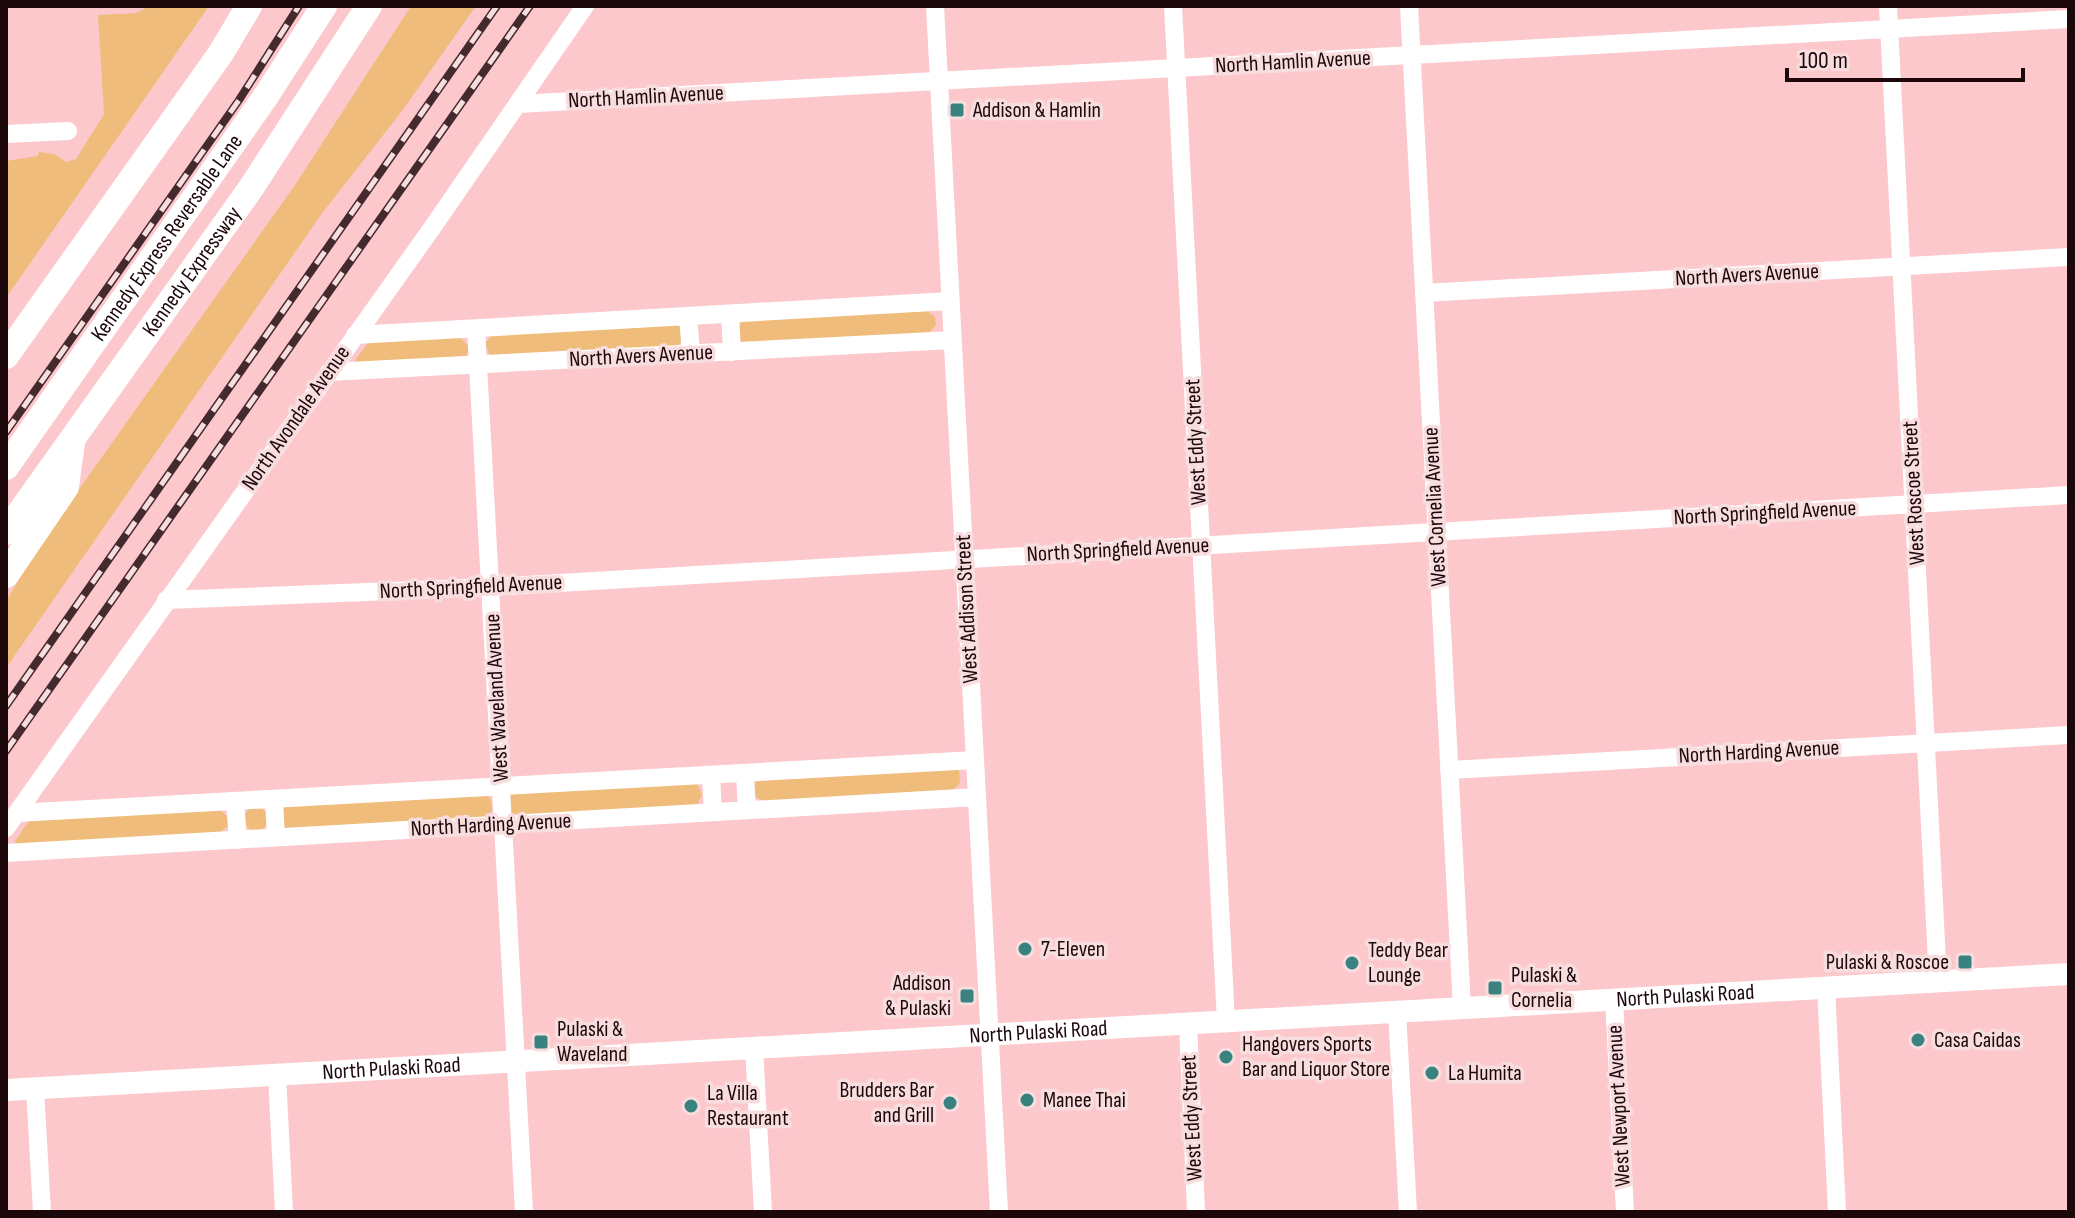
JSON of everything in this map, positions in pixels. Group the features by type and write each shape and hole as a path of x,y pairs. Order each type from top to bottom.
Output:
{"highway":[{"path":"6,356 221,53 249,6"},
{"name":"Kennedy Express Reversable Lane","path":"6,467 266,96 324,6"},
{"name":"Kennedy Expressway","path":"6,532 251,188 369,6"},
{"path":"6,575 66,487 72,439"}],"main road":[{"name":"North Pulaski Road","path":"6,1090 2069,974"}],"street":[{"name":"North Avondale Avenue","path":"11,821 585,6"},
{"name":"West Addison Street","path":"935,6 999,1212"},
{"name":"West Eddy Street","path":"1173,6 1226,1021"},
{"name":"West Cornelia Avenue","path":"1409,6 1462,1008"},
{"name":"West Roscoe Street","path":"1888,6 1938,981"},
{"name":"North Hamlin Avenue","path":"518,104 2069,19"},
{"path":"6,134 68,131"},
{"name":"North Avers Avenue","path":"1424,293 2069,257"},
{"name":"North Avers Avenue","path":"355,335 950,301"},
{"path":"730,314 732,352"},
{"path":"688,316 691,354"},
{"name":"West Waveland Avenue","path":"476,328 524,1212"},
{"name":"North Avers Avenue","path":"329,372 952,340"},
{"name":"North Springfield Avenue","path":"166,600 491,587 2069,495"},
{"name":"North Harding Avenue","path":"1449,770 2069,735"},
{"name":"North Harding Avenue","path":"11,821 235,801 975,760"},
{"path":"745,773 747,810"},
{"path":"711,775 713,812"},
{"name":"North Harding Avenue","path":"6,853 977,797"},
{"path":"274,799 276,837"},
{"path":"235,801 238,840"},
{"path":"1826,987 1837,1212"},
{"name":"West Newport Avenue","path":"1614,999 1625,1212"},
{"path":"1397,1011 1408,1212"},
{"name":"West Eddy Street","path":"1188,1023 1196,1212"},
{"path":"754,1048 763,1212"},
{"path":"277,1075 284,1212"},
{"path":"35,1088 42,1212"}],"shaded area":[{"path":"150,6 209,6 6,298 6,161 38,156 39,152 54,154 66,162 76,159 104,114 98,15 136,13"},
{"path":"411,6 476,6 402,111 323,212 6,668 6,601 43,540 295,185"},
{"path":"928,311 935,317 936,325 927,335 741,344 736,328 744,320"},
{"path":"677,324 682,328 684,339 675,348 490,357 485,343 494,333"},
{"path":"460,338 468,345 469,352 465,356 356,364 355,360 369,342"},
{"path":"959,769 960,783 952,791 767,802 752,796 753,783 759,781"},
{"path":"697,783 702,795 697,805 517,816 511,813 508,797 512,793"},
{"path":"487,795 492,811 485,817 285,828 281,823 280,811 284,806"},
{"path":"256,807 265,810 268,819 265,828 256,831 247,828 244,819 247,810"},
{"path":"219,808 229,819 228,826 218,834 16,845 15,841 31,818"}],"railway":[{"path":"6,432 239,100 299,6"},
{"path":"6,706 497,6"},
{"path":"6,751 530,6"}],"place":[{"name":"Addison & Hamlin","path":"957,110"},
{"name":"7-Eleven","path":"1025,949"},
{"name":"Pulaski & Roscoe","path":"1965,962"},
{"name":"Teddy Bear Lounge","path":"1352,963"},
{"name":"Pulaski & Cornelia","path":"1495,988"},
{"name":"Addison & Pulaski","path":"967,996"},
{"name":"Casa Caidas","path":"1918,1040"},
{"name":"Pulaski & Waveland","path":"541,1042"},
{"name":"Hangovers Sports Bar and Liquor Store","path":"1226,1057"},
{"name":"La Humita","path":"1432,1073"},
{"name":"Manee Thai","path":"1027,1100"},
{"name":"Brudders Bar and Grill","path":"950,1103"},
{"name":"La Villa Restaurant","path":"691,1106"}]}
